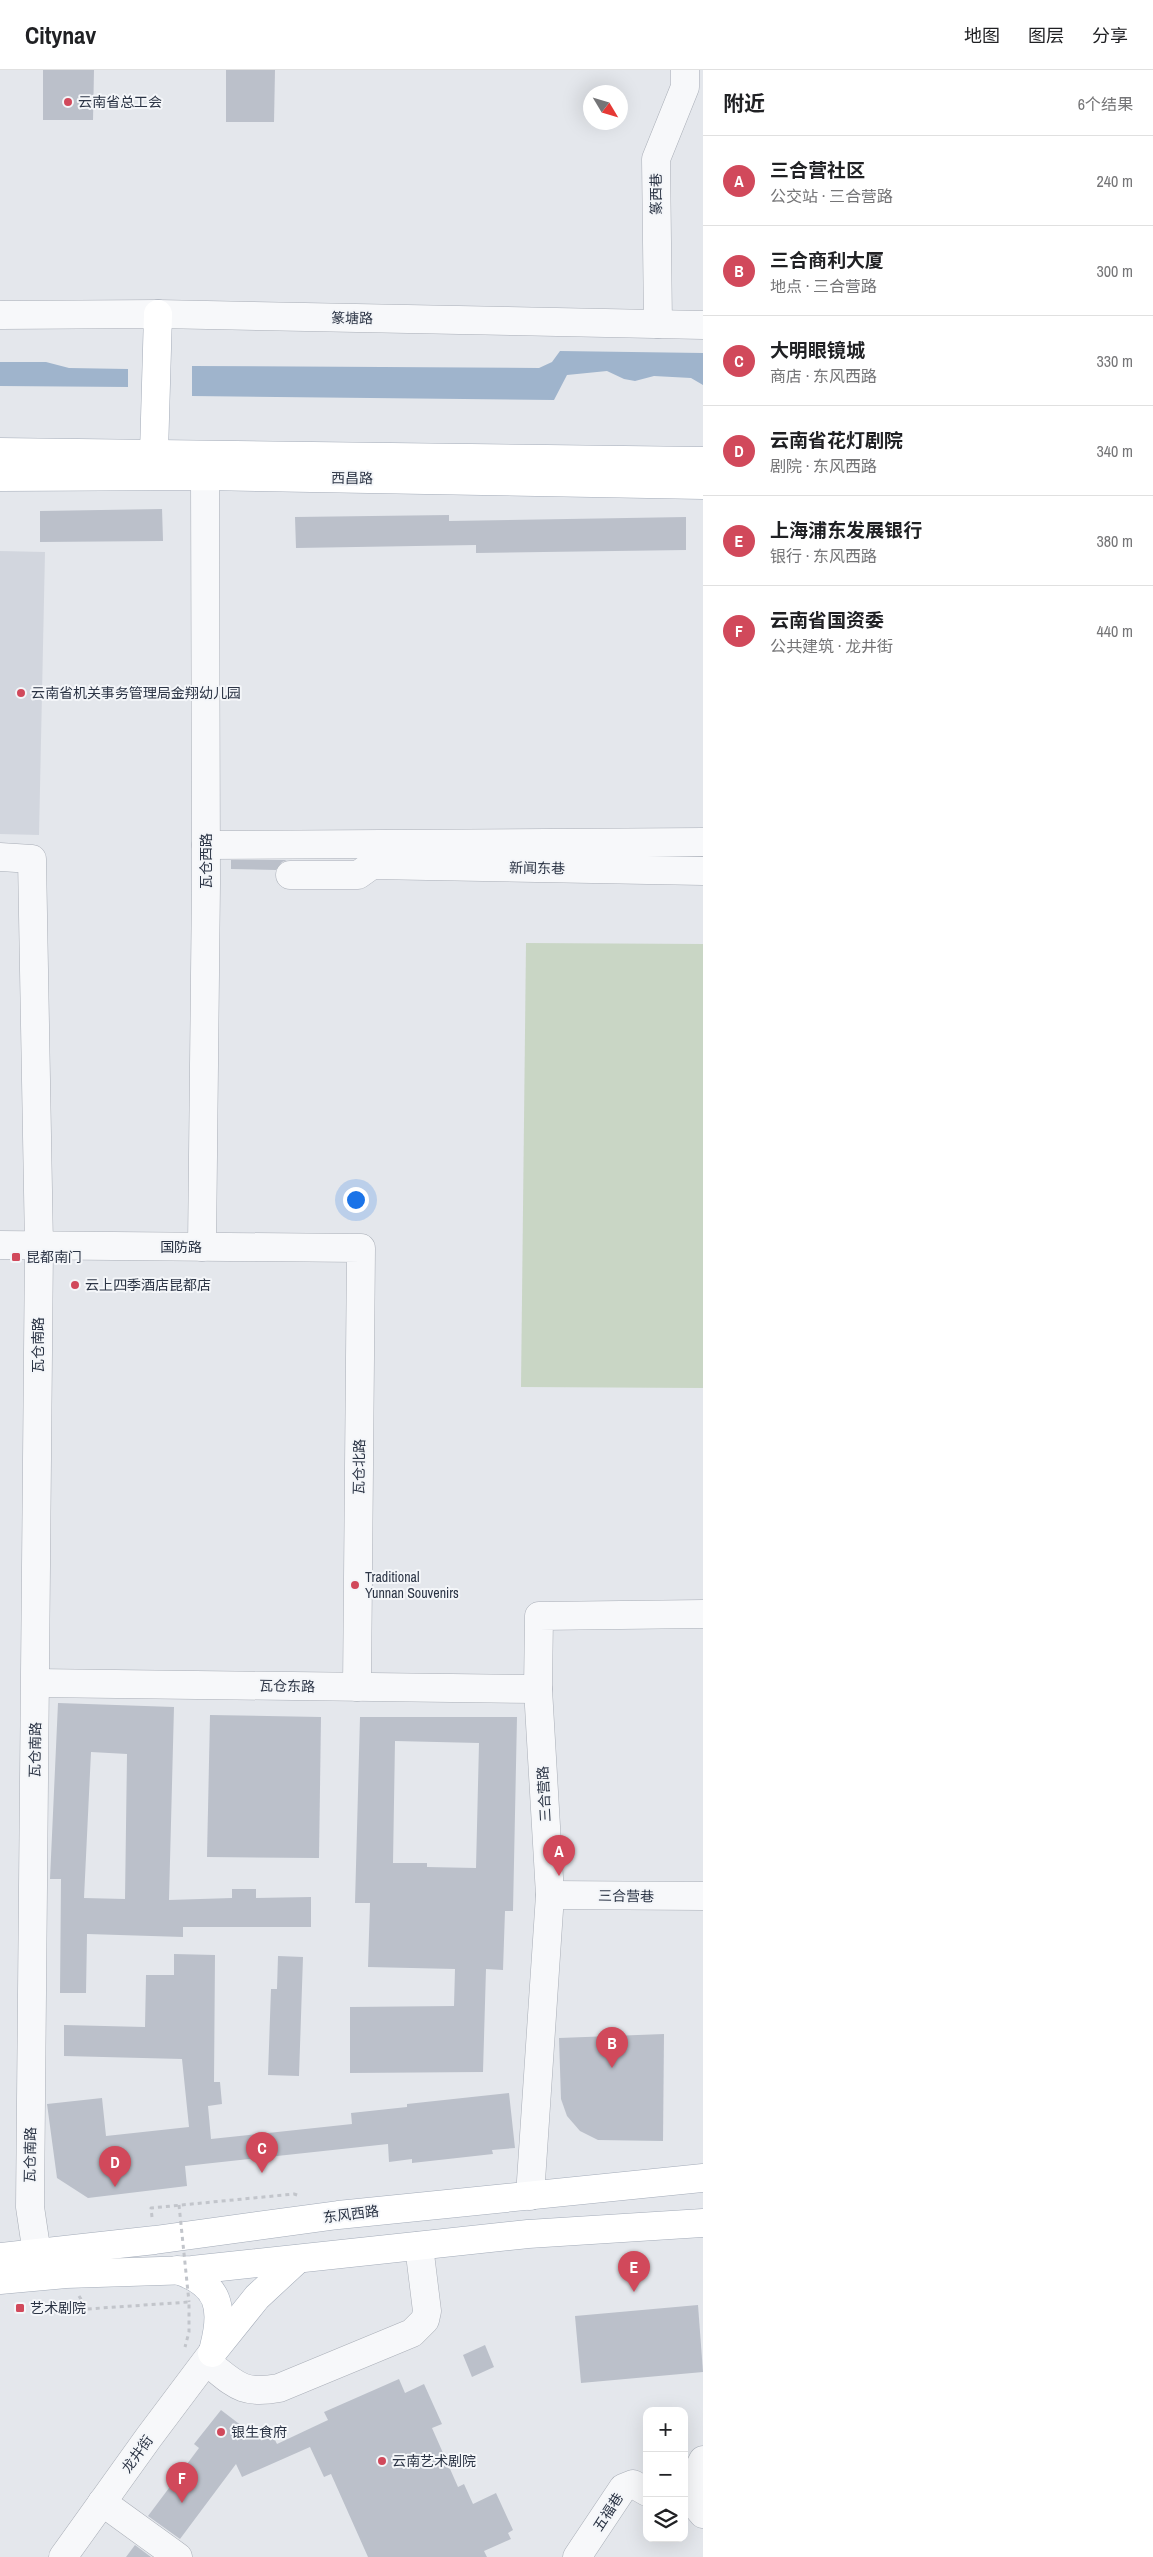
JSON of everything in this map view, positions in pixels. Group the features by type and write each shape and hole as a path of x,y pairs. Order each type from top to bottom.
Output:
{"main road":[{"path":"154,453 158,314"},
{"name":"西昌路","path":"0,452 703,461"},
{"name":"西昌路","path":"0,478 205,476 703,485"},
{"name":"东风西路","path":"0,2257 37,2254 338,2215 703,2178"},
{"path":"0,2280 66,2274 177,2270 528,2234 703,2223"},
{"path":"201,2355 257,2297 298,2259"},
{"path":"177,2270 188,2274 205,2286 220,2309 220,2324 201,2355"}],"street":[{"name":"篆西巷","path":"658,324 656,159 685,87 685,70"},
{"name":"篆塘路","path":"0,315 158,314 703,325"},
{"name":"瓦仓西路","path":"202,1247 206,845 205,476"},
{"path":"206,845 703,842"},
{"name":"瓦仓南路","path":"0,857 32,859 39,1246 30,2207 37,2254"},
{"name":"新闻东巷","path":"290,875 358,876 372,865 703,871"},
{"name":"国防路","path":"0,1246 361,1248"},
{"name":"瓦仓北路","path":"357,1687 361,1248"},
{"name":"三合营路","path":"530,2196 550,1895 538,1689 539,1616 703,1614"},
{"name":"瓦仓东路","path":"36,1683 538,1689"},
{"name":"三合营巷","path":"550,1895 703,1896"},
{"path":"201,2355 245,2389 261,2392 279,2388 412,2333 425,2320 427,2311 419,2246"},
{"name":"龙井街","path":"63,2557 201,2355"},
{"path":"703,2460 697,2472 692,2502 703,2513"},
{"name":"五福巷","path":"577,2557 623,2488 633,2484 643,2490"},
{"path":"102,2502 178,2557"},
{"path":"688,2511 703,2513"}],"path":[{"path":"151,2208 294,2194"},
{"path":"179,2205 189,2302 189,2332 201,2355"},
{"path":"87,2309 189,2302"}],"shaded area":[{"name":"云南省机关事务管理局金翔幼儿园","path":"0,551 45,552 39,835 0,834"}],"green space":[{"path":"526,943 703,944 703,1388 521,1387"}],"water":[{"path":"560,351 703,353 703,385 691,378 654,376 635,381 624,379 607,371 567,375 554,400 192,396 192,366 539,368 552,362"},
{"path":"0,362 46,362 69,368 128,369 128,387 0,386"}],"building":[{"path":"43,70 94,70 93,120 43,120"},
{"path":"226,70 275,70 274,122 226,122"},
{"path":"162,509 163,541 40,542 40,511"},
{"path":"449,515 449,521 686,517 686,550 476,553 476,545 296,548 295,517"},
{"path":"231,860 287,860 282,862 276,870 231,869"},
{"path":"58,1703 174,1707 169,1900 232,1898 232,1889 256,1889 256,1898 311,1897 311,1927 183,1927 183,1937 87,1934 86,1993 60,1993 61,1879 50,1879","holes":["91,1752 127,1754 125,1899 84,1898"]},
{"path":"210,1715 321,1717 319,1858 207,1857"},
{"path":"360,1717 517,1717 513,1911 505,1911 503,1970 486,1969 483,2072 350,2073 350,2007 454,2006 455,1969 368,1967 370,1903 355,1903","holes":["395,1741 479,1743 476,1868 427,1867 427,1863 393,1863"]},
{"path":"174,1954 215,1955 214,2082 220,2082 222,2104 208,2106 211,2139 352,2124 351,2113 407,2107 407,2104 509,2093 515,2148 492,2150 493,2154 412,2163 412,2159 389,2162 388,2144 185,2166 187,2186 88,2198 57,2178 47,2104 102,2098 106,2136 189,2127 182,2059 64,2056 64,2025 145,2027 146,1975 174,1975"},
{"path":"278,1956 303,1957 299,2076 268,2075 271,1989 277,1989"},
{"path":"664,2034 663,2141 598,2140 580,2131 567,2116 561,2099 559,2038"},
{"path":"698,2305 703,2372 581,2383 575,2316"},
{"path":"485,2345 494,2367 472,2377 463,2355"},
{"name":"云南艺术剧院","path":"399,2379 405,2393 424,2384 442,2424 432,2428 458,2487 464,2484 473,2504 496,2493 513,2530 508,2533 511,2539 484,2551 487,2557 368,2557 331,2474 324,2477 310,2447 242,2477 236,2464 180,2539 148,2516 199,2448 194,2444 221,2410 255,2436 270,2430 277,2444 328,2420 324,2412"},
{"path":"135,2545 151,2557 126,2557"}],"place":[{"name":"云南省总工会","path":"68,102"},
{"name":"云南省机关事务管理局金翔幼儿园","path":"21,693"},
{"name":"昆都南门","path":"16,1257"},
{"name":"云上四季酒店昆都店","path":"75,1285"},
{"name":"Traditional Yunnan Souvenirs","path":"355,1585"},
{"name":"三合营社区","path":"559,1876"},
{"name":"三合商利大厦","path":"612,2068"},
{"name":"大明眼镜城","path":"262,2173"},
{"name":"云南省花灯剧院","path":"115,2187"},
{"name":"上海浦东发展银行","path":"634,2292"},
{"name":"艺术剧院","path":"20,2308"},
{"name":"银生食府","path":"221,2432"},
{"name":"云南艺术剧院","path":"382,2461"},
{"name":"云南省国资委","path":"182,2503"}]}
